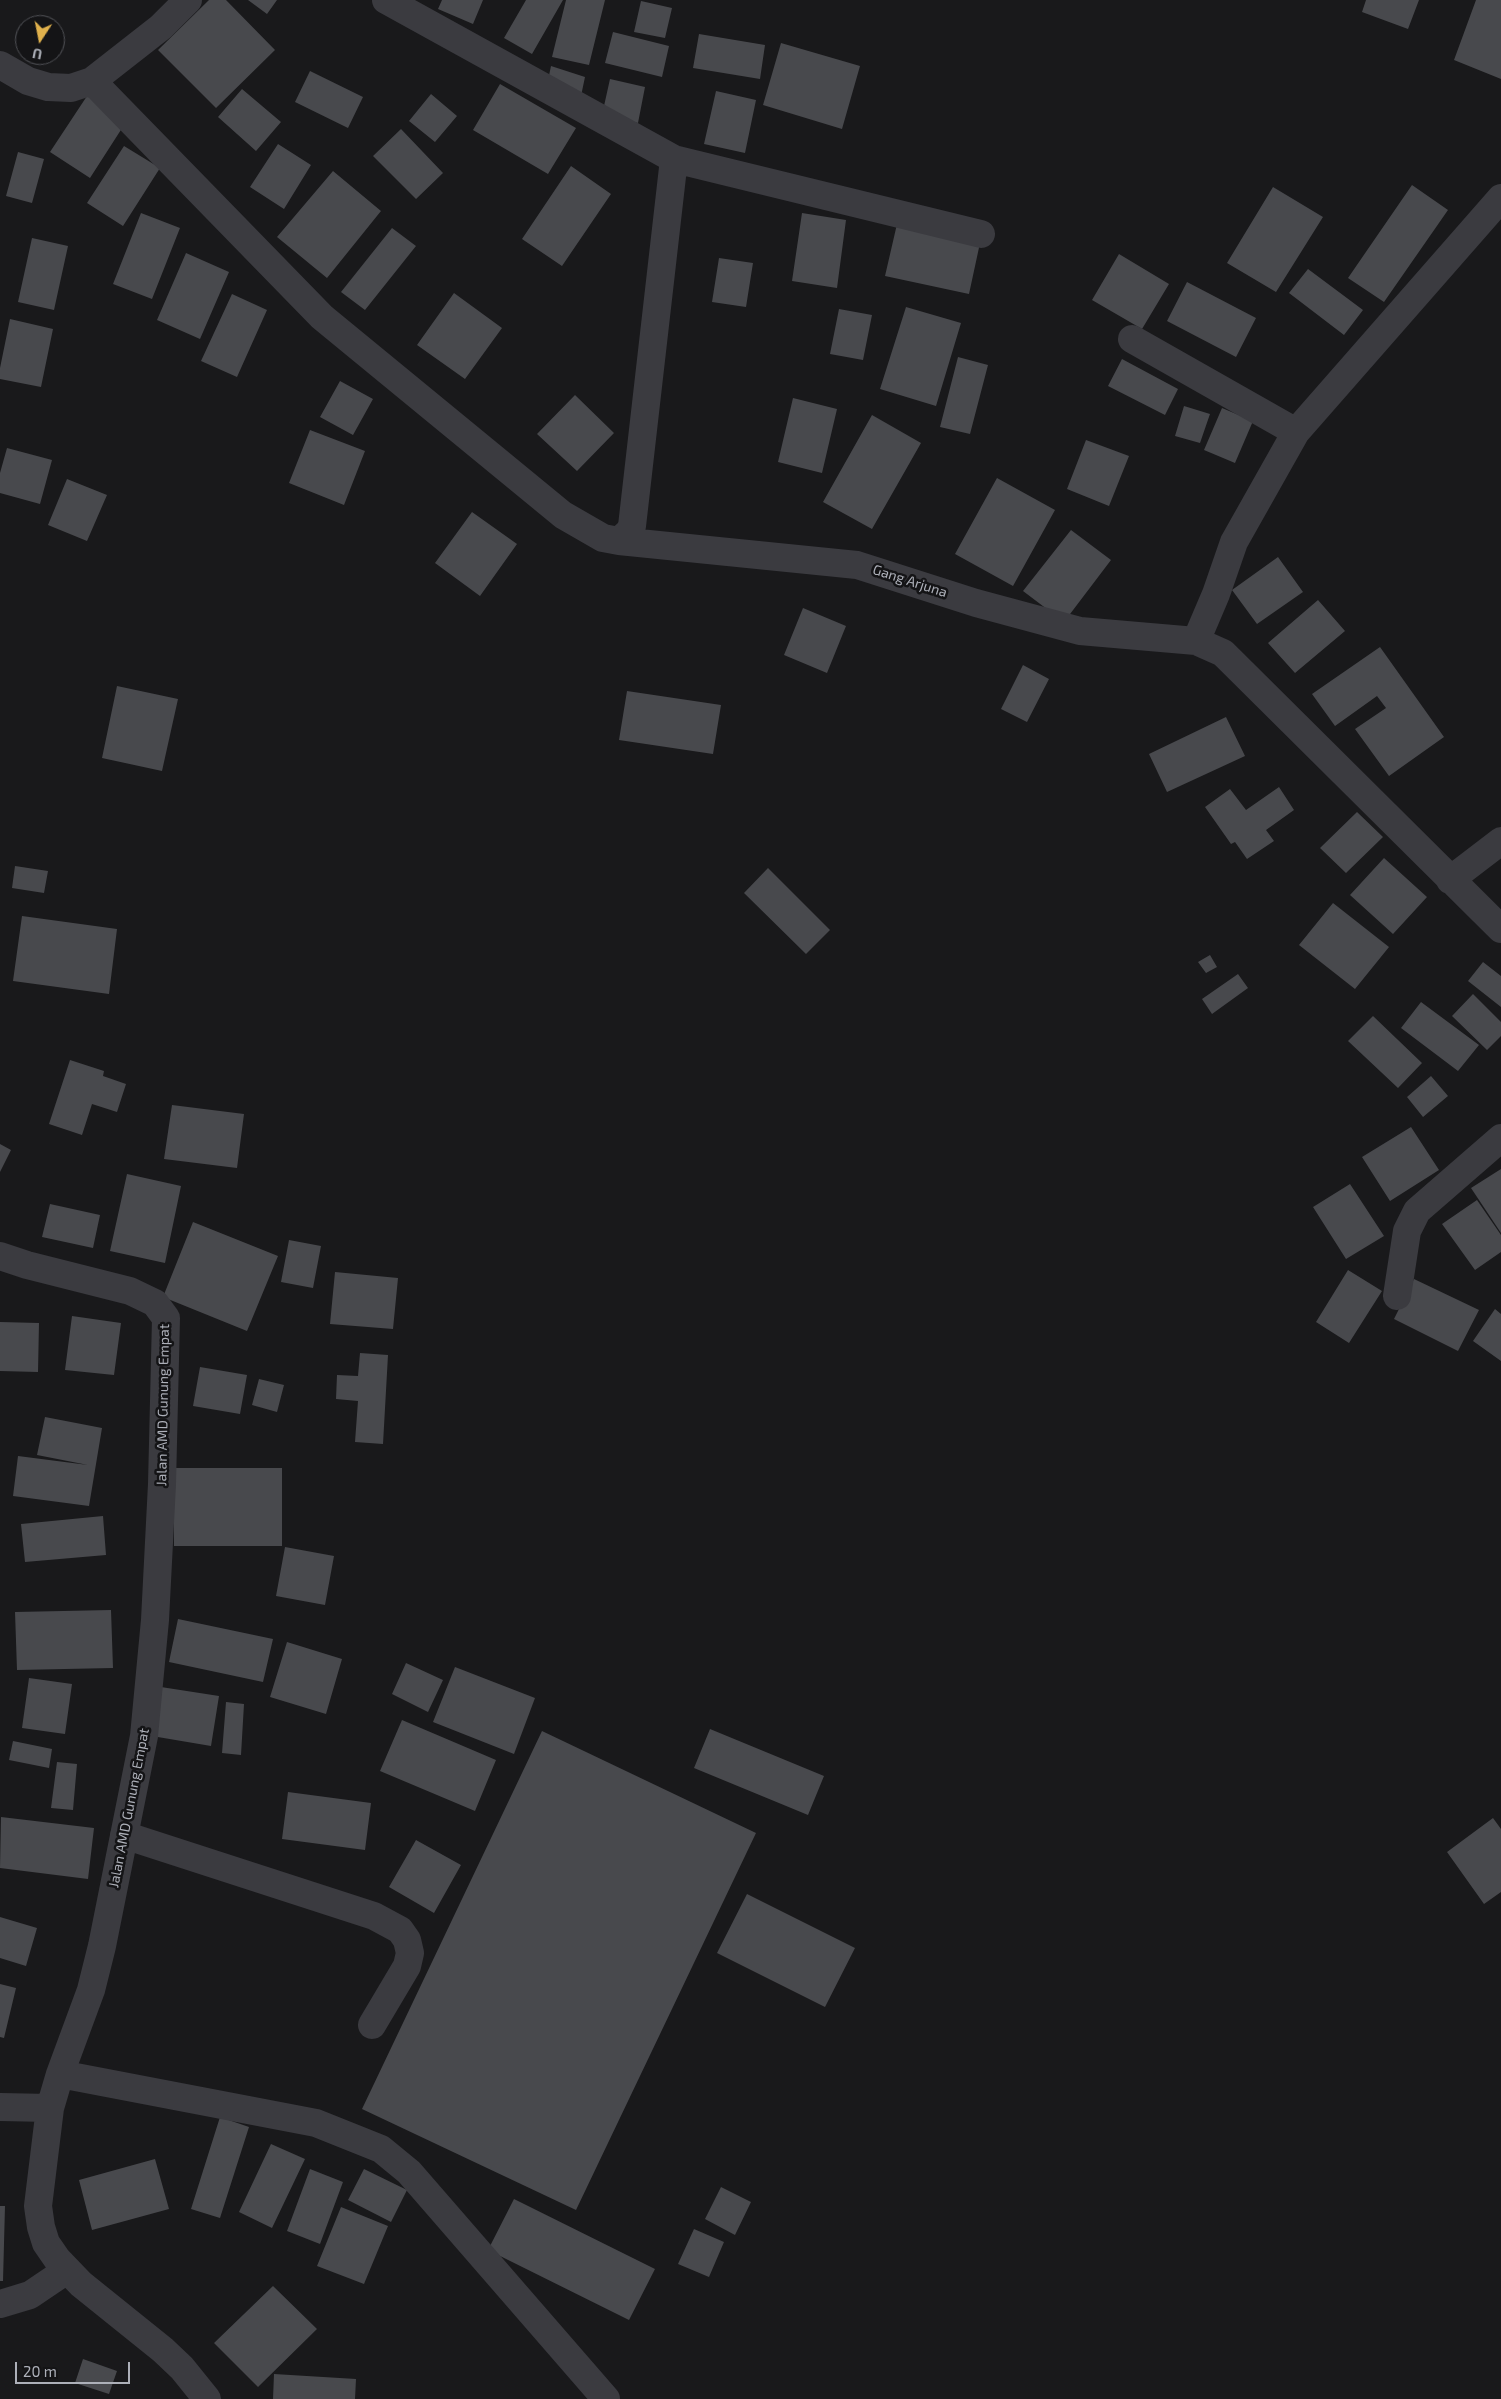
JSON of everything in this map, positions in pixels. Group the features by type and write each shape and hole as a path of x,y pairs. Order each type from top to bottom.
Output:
{"street":[{"path":"0,65 28,81 48,88 71,88 92,81 161,27 188,0"},
{"path":"386,0 674,159 981,234"},
{"name":"Gang Arjuna","path":"92,81 322,317 563,515 579,526 603,538 619,541 857,565 976,603 1080,632 1196,641 1223,653 1450,880 1501,928"},
{"path":"619,541 629,532 632,526 674,159"},
{"path":"1196,641 1216,594 1234,542 1296,432 1501,198"},
{"path":"1132,339 1296,432"},
{"path":"1450,880 1501,841"},
{"path":"1397,1296 1407,1230 1414,1215 1501,1138"},
{"name":"Jalan AMD Gunung Empat","path":"0,1256 27,1266 130,1291 155,1303 166,1318 162,1484 155,1620 144,1736 91,1990 60,2074 50,2108 38,2206 41,2227 46,2243 67,2270 81,2284 163,2350 182,2368 207,2399"},
{"path":"124,1835 374,1916 400,1930 407,1940 410,1953 407,1966 372,2025"},
{"path":"60,2074 316,2123 381,2149 409,2172 606,2399"},
{"path":"0,2107 50,2108"},
{"path":"0,2304 30,2294 67,2270"}],"building":[{"path":"209,0 226,0 275,50 216,108 158,50"},
{"path":"248,0 277,0 267,14"},
{"path":"442,0 483,0 473,24 438,9"},
{"path":"526,0 563,0 532,54 504,38"},
{"path":"566,0 605,0 589,65 552,57"},
{"path":"1366,0 1419,0 1408,29 1362,12"},
{"path":"1476,0 1501,0 1501,79 1454,60"},
{"path":"641,1 672,8 665,38 634,32"},
{"path":"613,32 669,46 662,77 605,63"},
{"path":"699,34 765,45 760,79 693,68"},
{"path":"781,43 860,66 842,129 763,105"},
{"path":"551,66 585,77 581,96 547,85"},
{"path":"310,71 363,97 348,128 295,102"},
{"path":"610,79 645,87 638,123 602,115"},
{"path":"500,84 576,128 548,174 473,130"},
{"path":"242,89 281,122 256,151 218,117"},
{"path":"716,91 756,100 745,153 704,144"},
{"path":"431,94 457,116 435,142 409,121"},
{"path":"87,96 126,122 90,178 50,152"},
{"path":"401,129 443,173 416,199 373,156"},
{"path":"278,144 311,165 284,209 250,187"},
{"path":"124,146 160,168 123,226 87,203"},
{"path":"18,152 44,159 32,203 6,196"},
{"path":"571,166 611,194 562,266 522,239"},
{"path":"333,171 381,211 327,278 277,237"},
{"path":"1412,185 1448,210 1384,302 1348,278"},
{"path":"1273,187 1323,217 1276,292 1227,263"},
{"path":"141,213 180,228 152,299 113,284"},
{"path":"802,213 846,220 837,288 792,281"},
{"path":"897,224 980,243 969,294 885,276"},
{"path":"392,228 416,246 365,310 341,292"},
{"path":"32,238 68,246 54,310 18,302"},
{"path":"186,253 229,272 200,339 157,320"},
{"path":"1119,254 1169,284 1142,329 1092,300"},
{"path":"719,258 753,263 746,307 712,302"},
{"path":"1308,269 1363,310 1344,335 1289,293"},
{"path":"1187,282 1256,318 1236,357 1167,321"},
{"path":"454,293 502,328 465,379 417,345"},
{"path":"232,294 267,310 237,377 201,361"},
{"path":"906,307 961,323 936,406 880,389"},
{"path":"839,309 872,315 863,360 830,354"},
{"path":"10,319 53,329 41,387 0,379 0,368"},
{"path":"958,357 988,365 970,434 940,427"},
{"path":"1122,359 1178,389 1165,415 1108,386"},
{"path":"340,381 373,399 353,435 320,417"},
{"path":"575,395 614,433 577,471 537,434"},
{"path":"793,398 837,409 822,473 778,462"},
{"path":"1184,406 1210,414 1200,443 1175,436"},
{"path":"1222,408 1253,421 1235,463 1204,450"},
{"path":"872,415 921,443 872,529 823,502"},
{"path":"310,430 365,451 344,505 289,483"},
{"path":"1086,440 1129,456 1109,506 1067,489"},
{"path":"7,448 52,460 40,504 0,493 0,473"},
{"path":"997,478 1055,510 1013,586 955,554"},
{"path":"67,479 107,495 87,541 48,525"},
{"path":"472,512 517,544 480,596 435,563"},
{"path":"1071,530 1111,560 1064,622 1023,591"},
{"path":"1278,557 1303,592 1257,624 1232,590"},
{"path":"1318,600 1345,631 1295,673 1268,643"},
{"path":"803,608 846,626 827,673 784,655"},
{"path":"1380,647 1444,737 1389,776 1355,729 1386,708 1377,696 1335,726 1312,694"},
{"path":"1023,665 1049,679 1027,722 1001,709"},
{"path":"117,686 178,699 162,771 102,758"},
{"path":"627,691 721,705 713,754 619,740"},
{"path":"1226,717 1245,756 1167,792 1149,754"},
{"path":"1279,787 1294,810 1266,830 1274,841 1247,859 1235,842 1231,844 1205,807 1230,789 1246,810"},
{"path":"1357,812 1383,837 1346,873 1320,848"},
{"path":"1384,858 1427,897 1393,934 1350,895"},
{"path":"15,866 48,871 44,893 12,888"},
{"path":"768,868 830,930 806,954 744,893"},
{"path":"1333,903 1389,947 1355,989 1299,945"},
{"path":"22,916 117,929 109,994 13,981"},
{"path":"1210,955 1217,967 1206,973 1198,962"},
{"path":"1483,962 1501,976 1501,1007 1468,981"},
{"path":"1238,974 1248,988 1212,1014 1202,999"},
{"path":"1473,994 1501,1022 1501,1036 1487,1050 1452,1016"},
{"path":"1421,1002 1479,1045 1458,1071 1401,1028"},
{"path":"1373,1016 1422,1063 1398,1088 1348,1041"},
{"path":"70,1060 104,1071 103,1076 126,1084 117,1112 92,1104 82,1135 49,1124"},
{"path":"1431,1076 1448,1096 1423,1117 1407,1097"},
{"path":"172,1105 244,1114 237,1168 164,1159"},
{"path":"1411,1127 1439,1170 1390,1201 1362,1157"},
{"path":"0,1144 11,1150 0,1172"},
{"path":"1501,1169 1501,1233 1471,1188"},
{"path":"127,1174 181,1186 165,1263 110,1251"},
{"path":"1350,1184 1384,1236 1346,1259 1313,1207"},
{"path":"1477,1200 1501,1235 1501,1252 1475,1270 1442,1224"},
{"path":"50,1204 100,1215 93,1248 42,1237"},
{"path":"193,1222 278,1256 247,1331 163,1297"},
{"path":"289,1240 321,1246 313,1288 281,1282"},
{"path":"1348,1270 1382,1291 1349,1343 1316,1322"},
{"path":"335,1272 398,1278 393,1329 330,1324"},
{"path":"1414,1279 1479,1310 1458,1351 1394,1319"},
{"path":"1495,1309 1501,1314 1501,1361 1473,1341"},
{"path":"72,1316 121,1323 114,1375 65,1370"},
{"path":"0,1322 39,1323 38,1372 0,1371"},
{"path":"360,1353 388,1355 383,1444 355,1442 358,1401 336,1399 337,1375 358,1376"},
{"path":"200,1367 247,1375 240,1414 193,1406"},
{"path":"259,1379 284,1385 277,1412 252,1405"},
{"path":"45,1417 102,1428 89,1506 13,1496 18,1456 88,1465 37,1455"},
{"path":"174,1468 282,1468 282,1546 174,1546"},
{"path":"103,1516 106,1555 25,1562 21,1524"},
{"path":"285,1547 334,1556 325,1605 276,1596"},
{"path":"111,1610 113,1668 17,1670 15,1612"},
{"path":"178,1619 273,1639 263,1682 169,1662"},
{"path":"287,1642 342,1659 326,1714 270,1697"},
{"path":"406,1663 443,1680 428,1712 392,1694"},
{"path":"455,1667 535,1698 514,1754 433,1722"},
{"path":"29,1678 72,1684 65,1734 22,1728"},
{"path":"148,1685 219,1696 211,1746 140,1734"},
{"path":"226,1702 244,1704 241,1755 222,1753"},
{"path":"402,1720 496,1760 475,1811 380,1771"},
{"path":"710,1729 824,1776 808,1815 694,1768"},
{"path":"542,1731 756,1833 576,2210 362,2109"},
{"path":"13,1741 52,1749 49,1768 9,1760"},
{"path":"57,1762 77,1764 73,1810 51,1808"},
{"path":"288,1792 371,1803 365,1850 282,1839"},
{"path":"1,1817 94,1828 88,1879 0,1868"},
{"path":"1493,1818 1501,1829 1501,1892 1484,1904 1447,1852"},
{"path":"416,1840 461,1865 434,1913 389,1887"},
{"path":"747,1894 855,1948 825,2007 717,1953"},
{"path":"0,1917 37,1928 26,1966 0,1958"},
{"path":"0,1984 16,1988 4,2038 0,2037"},
{"path":"220,2117 249,2127 220,2218 191,2209"},
{"path":"271,2144 305,2159 272,2228 239,2212"},
{"path":"155,2159 169,2209 92,2230 79,2180"},
{"path":"310,2169 343,2182 320,2244 287,2231"},
{"path":"364,2169 407,2190 391,2222 348,2200"},
{"path":"721,2187 751,2202 735,2235 705,2219"},
{"path":"514,2199 655,2269 629,2320 488,2250"},
{"path":"0,2206 5,2206 3,2281 0,2281"},
{"path":"341,2207 388,2226 364,2284 317,2266"},
{"path":"694,2229 724,2242 709,2277 678,2264"},
{"path":"273,2286 317,2329 258,2387 214,2343"},
{"path":"83,2359 117,2371 109,2394 75,2383"},
{"path":"274,2374 356,2379 355,2399 273,2399"}]}
